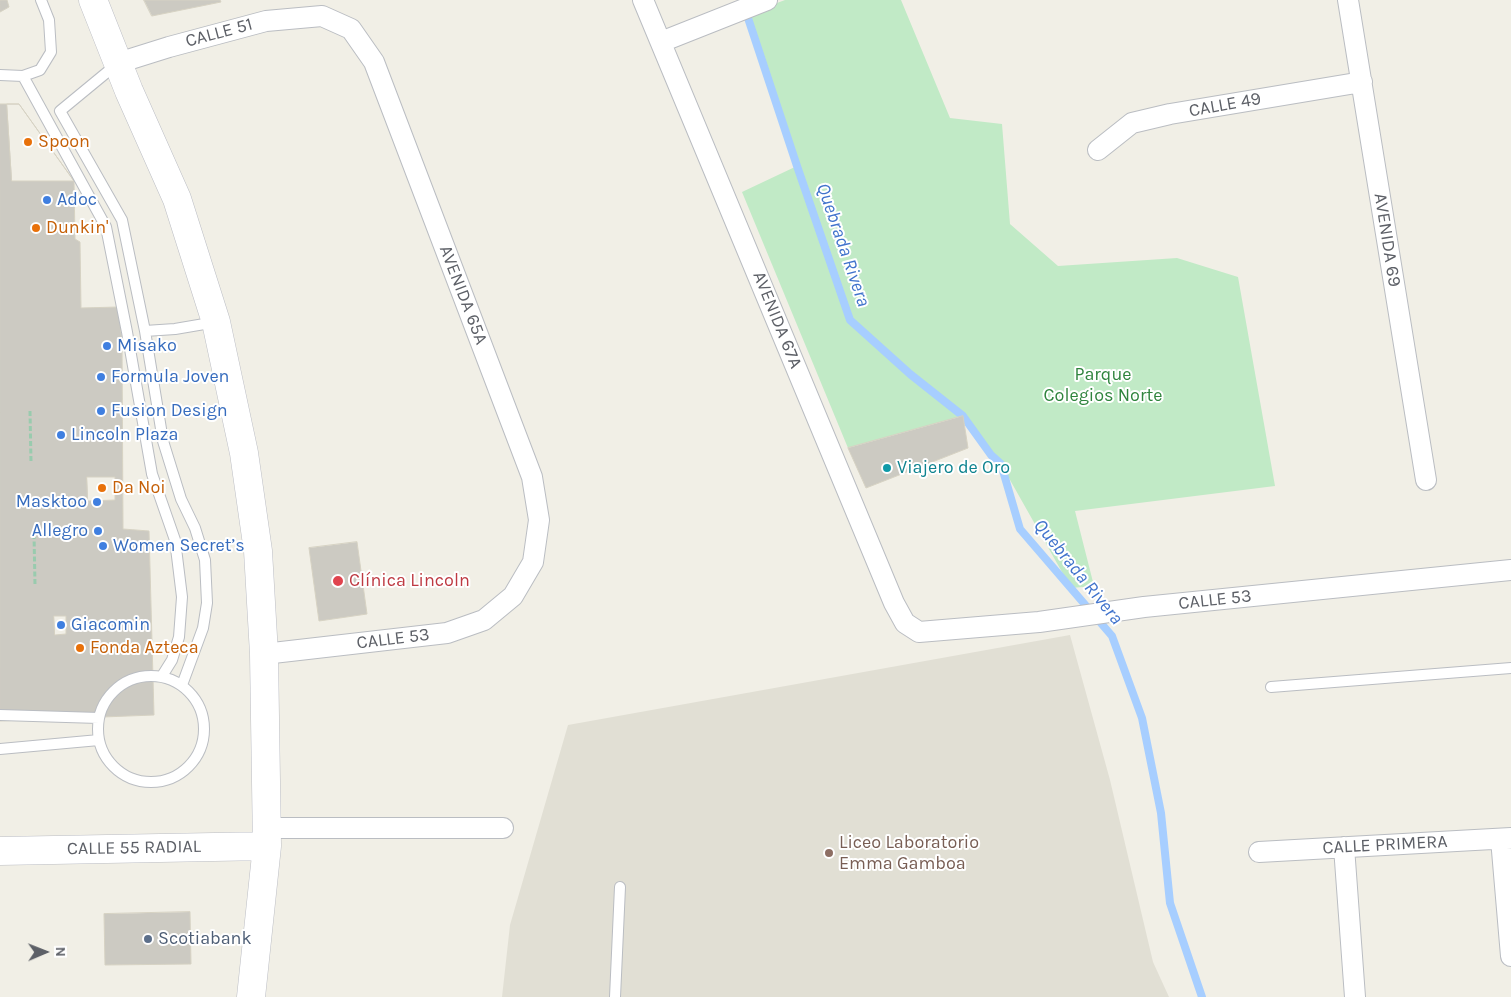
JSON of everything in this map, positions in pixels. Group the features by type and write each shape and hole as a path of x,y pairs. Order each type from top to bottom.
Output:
{"main road":[{"path":"93,0 177,199 216,322 244,453 258,551 264,654 267,837 250,997"},
{"name":"CALLE 55 RADIAL","path":"0,851 267,837"}],"street":[{"name":"AVENIDA 67A","path":"643,0 894,603 904,622 919,632"},
{"name":"AVENIDA 69","path":"1348,0 1426,480"},
{"path":"661,42 765,1"},
{"name":"CALLE 51","path":"118,63 266,21 322,16"},
{"name":"AVENIDA 65A","path":"322,16 351,29 374,62 532,477 539,520 533,562 512,596"},
{"name":"CALLE 49","path":"1098,150 1132,123 1170,114 1362,82"},
{"name":"CALLE 53","path":"919,632 1039,622 1144,607 1511,570"},
{"name":"CALLE 53","path":"264,654 447,632 484,620 512,596"},
{"path":"267,837 503,828"},
{"path":"1506,838 1511,956"},
{"name":"CALLE PRIMERA","path":"1259,852 1506,838"},
{"path":"1344,848 1355,997"}],"lane":[{"path":"0,75 23,76 40,70 51,52 49,20 41,0"},
{"path":"118,63 60,111 122,220 145,331 163,441 181,499 195,528 205,560 207,603 203,628 182,685"},
{"path":"23,76 106,227 152,474 175,540 182,597 179,637 172,660 162,676"},
{"path":"145,331 175,329 216,322"},
{"path":"1271,688 1511,668"},
{"path":"146,676 162,676 182,685 194,697 202,713 204,730 201,747 193,761 180,773 165,780 148,782 131,778 117,769 105,756 99,740 99,718 105,702 116,689 130,680 146,676"},
{"path":"0,715 99,718"},
{"path":"0,749 99,740"},
{"path":"615,997 620,887"}],"path":[{"path":"30,411 31,462"},
{"path":"34,534 35,585"}],"shaded area":[{"name":"Liceo Laboratorio Emma Gamboa","path":"1070,635 1110,780 1153,962 1169,997 502,997 510,925 568,725"}],"green space":[{"name":"Parque Colegios Norte","path":"785,0 901,0 950,118 1002,124 1010,224 1058,266 1177,258 1238,277 1275,486 1075,511 1094,586 1071,588 1001,464 963,416 848,448 742,192 797,166 745,15"}],"building":[{"path":"0,0 7,0 9,7 0,12"},
{"path":"144,0 220,0 221,2 152,16"},
{"name":"Lincoln Plaza","path":"0,104 19,104 74,181 75,239 80,242 81,308 118,307 122,341 123,529 149,531 154,715 0,721"},
{"name":"Spoon","path":"7,104 19,104 74,181 12,181"},
{"name":"Viajero de Oro","path":"963,416 968,448 866,488 848,448"},
{"name":"Da Noi","path":"87,477 115,477 115,500 88,501"},
{"name":"Clínica Lincoln","path":"357,542 367,614 319,621 309,548"},
{"name":"Giacomin","path":"54,616 66,616 66,634 55,635"},
{"name":"Scotiabank","path":"190,912 191,964 105,965 104,914"}],"waterway":[{"name":"Quebrada Rivera","path":"745,9 850,320 910,374 963,416 991,455 1001,464 1020,529 1112,636 1142,718 1161,813 1170,903 1202,997"}],"place":[{"name":"Spoon","path":"28,142"},
{"name":"Adoc","path":"47,200"},
{"name":"Dunkin'","path":"36,228"},
{"name":"Misako","path":"107,346"},
{"name":"Formula Joven","path":"101,377"},
{"name":"Fusion Design","path":"101,411"},
{"name":"Lincoln Plaza","path":"61,435"},
{"name":"Viajero de Oro","path":"887,468"},
{"name":"Da Noi","path":"102,488"},
{"name":"Masktoo","path":"97,502"},
{"name":"Allegro","path":"98,531"},
{"name":"Women Secret’s","path":"103,546"},
{"name":"Clínica Lincoln","path":"338,581"},
{"name":"Giacomin","path":"61,625"},
{"name":"Fonda Azteca","path":"80,648"},
{"name":"Liceo Laboratorio Emma Gamboa","path":"829,853"},
{"name":"Scotiabank","path":"148,939"}]}
